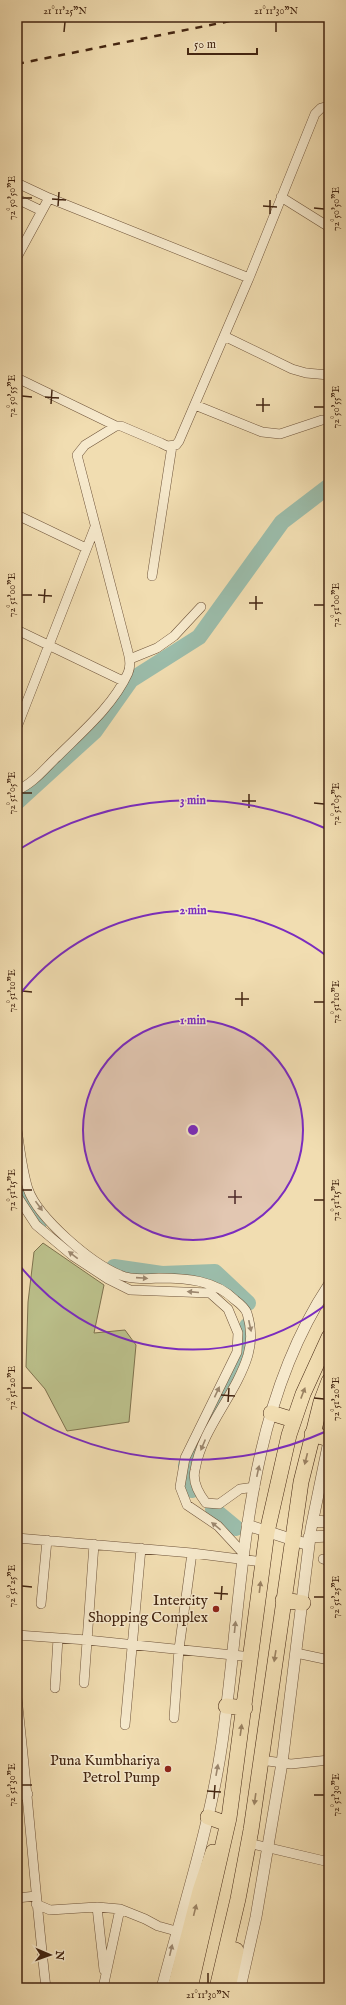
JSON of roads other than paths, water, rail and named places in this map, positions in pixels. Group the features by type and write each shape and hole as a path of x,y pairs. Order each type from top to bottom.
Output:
{"highway":[{"path":"190,1988 227,1821 252,1657 267,1532 294,1420 302,1394 329,1337"},
{"path":"217,1988 238,1899 248,1843 291,1539 301,1482 312,1434 329,1381"},
{"path":"271,1414 294,1420"},
{"path":"312,1434 329,1440"},
{"path":"283,1600 303,1603"},
{"path":"226,1706 244,1708"},
{"path":"208,1817 227,1821"},
{"path":"174,1988 200,1891 219,1832 227,1821"},
{"path":"228,1988 249,1886 241,1882"}],"street":[{"path":"152,576 172,446 179,441 195,405 249,278 315,114 321,108 329,106"},
{"path":"17,183 49,198 249,278"},
{"path":"281,197 329,227"},
{"path":"17,257 49,198"},
{"path":"17,199 42,211"},
{"path":"224,336 292,369 306,373 329,375"},
{"path":"17,378 116,426 121,426 161,444 172,446"},
{"path":"195,405 262,432 280,434 322,420 329,420"},
{"path":"17,790 31,782 90,724 111,700 128,672 130,659 77,455 85,445 116,426"},
{"path":"17,516 86,548"},
{"path":"17,727 95,527"},
{"path":"130,659 157,648 174,636 201,607"},
{"path":"17,630 123,681"},
{"path":"17,1130 28,1190 38,1206 59,1231 84,1253 120,1275 143,1279 173,1278 205,1282 227,1292 246,1311 251,1333 248,1354 202,1448 194,1471 198,1493 206,1503 219,1504 240,1489 255,1487"},
{"path":"17,1196 36,1225 73,1256 108,1279 130,1290 210,1293 228,1309 238,1333 237,1352 185,1458 180,1487 187,1505 218,1526 243,1557"},
{"path":"162,1988 176,1931 208,1817 222,1744 247,1525 271,1414 281,1380 293,1350 329,1285"},
{"path":"240,1988 256,1917 282,1763 303,1603 309,1541 329,1440"},
{"path":"313,1521 329,1522"},
{"path":"247,1525 291,1539 309,1541 329,1536"},
{"path":"17,1538 243,1557 263,1562"},
{"path":"41,1604 47,1540"},
{"path":"84,1683 94,1544"},
{"path":"125,1725 141,1548"},
{"path":"174,1718 179,1649 192,1553"},
{"path":"17,1636 132,1644 252,1657"},
{"path":"55,1688 58,1638"},
{"path":"296,1653 329,1660"},
{"path":"17,1698 20,1747 28,1794 36,1900 46,1988"},
{"path":"260,1760 303,1764 329,1760"},
{"path":"17,1796 28,1794"},
{"path":"248,1843 329,1862"},
{"path":"17,1898 36,1900 50,1910 97,1907 120,1909 146,1919 158,1926 176,1931"},
{"path":"97,1907 104,1977"},
{"path":"103,1988 104,1977 120,1909"}],"waterway":[{"path":"17,802 95,731 131,680 199,637 282,522 329,486"},
{"path":"18,1185 39,1223"},
{"path":"114,1267 162,1274 215,1272 248,1303"},
{"path":"192,1490 186,1465 245,1353 247,1326"},
{"path":"213,1509 236,1528"}],"railway":[{"path":"17,64 250,17"}],"place":[{"name":"Intercity Shopping Complex","path":"216,1609"},
{"name":"Puna Kumbhariya Petrol Pump","path":"168,1769"}]}
